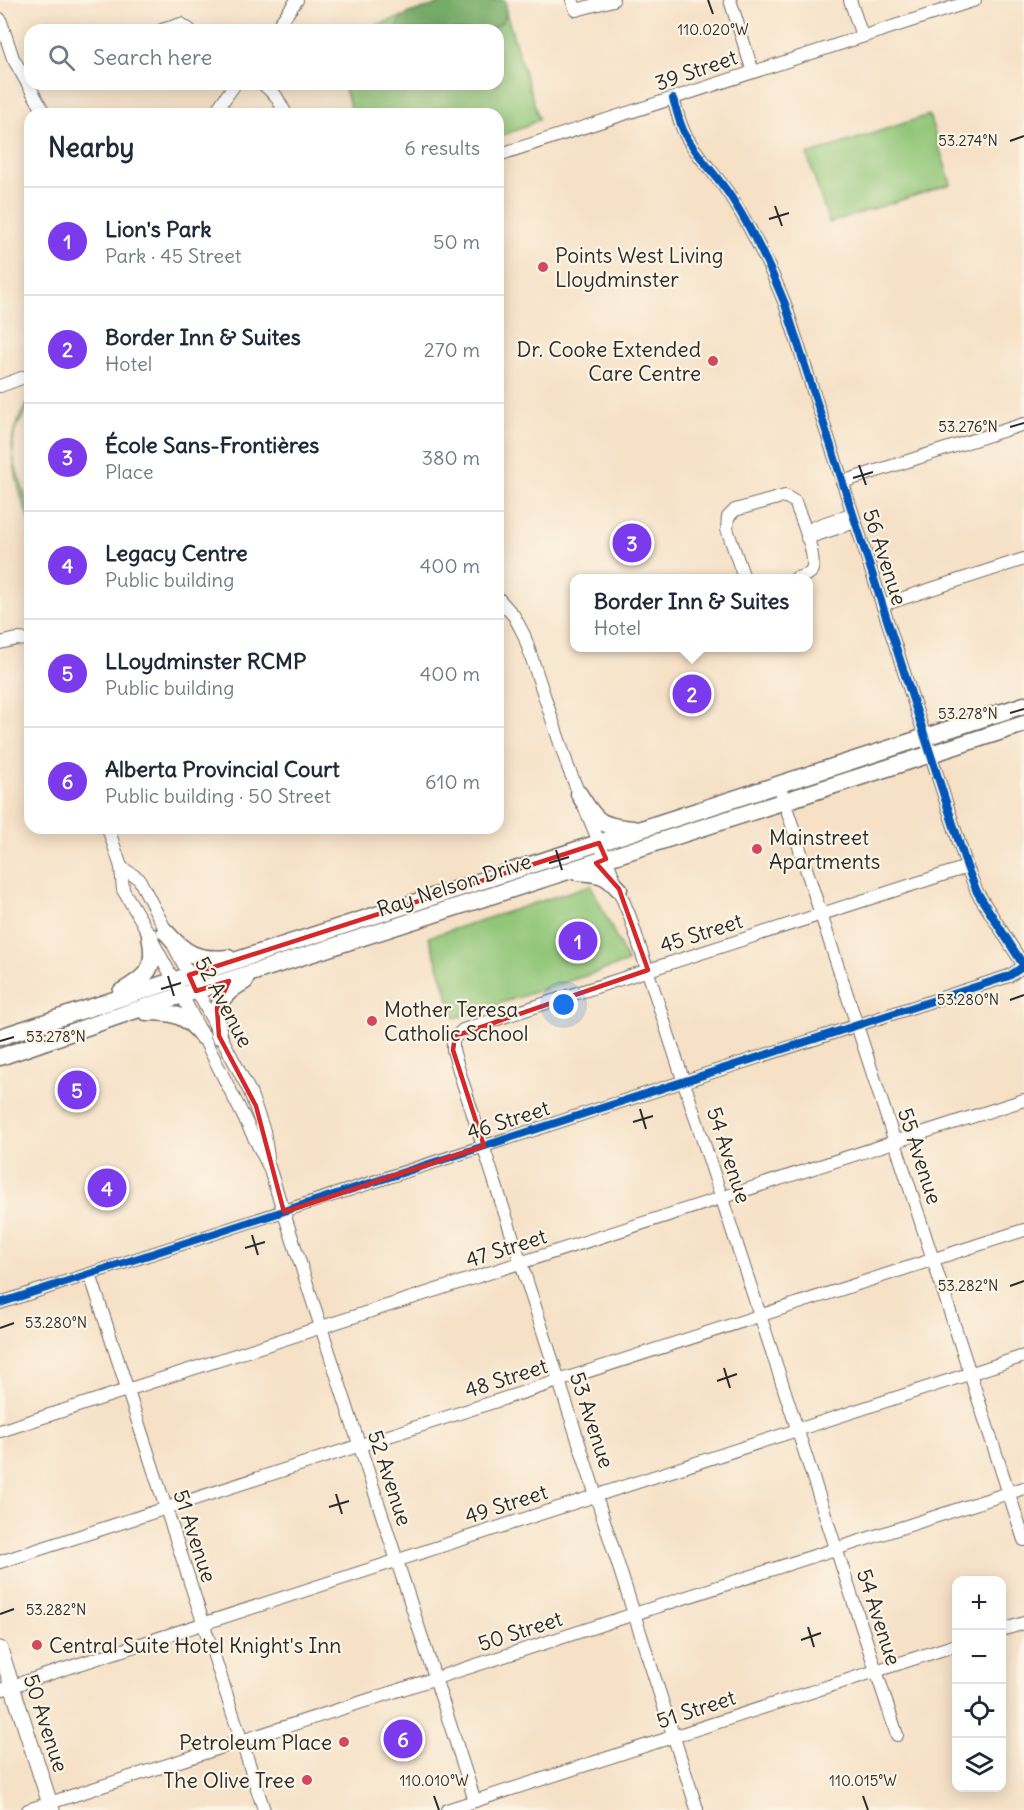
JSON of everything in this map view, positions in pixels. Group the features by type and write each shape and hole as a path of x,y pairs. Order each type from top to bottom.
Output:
{"highway":[{"name":"Ray Nelson Drive","path":"0,1057 130,1012 606,859 925,737 1024,705"},
{"name":"Ray Nelson Drive","path":"0,1037 640,830 930,754 1024,724"},
{"path":"579,794 591,813 603,824 640,830"},
{"path":"571,871 609,878 619,889"},
{"path":"303,938 317,928 320,922"},
{"path":"103,1003 131,986 150,968 158,933 197,957 215,959 250,956"},
{"path":"130,1012 166,1012 185,1018 211,1036 221,1000 232,989 266,969"}],"main road":[{"name":"50 Avenue","path":"0,1648 6,1688 51,1807"}],"street":[{"path":"279,24 297,0"},
{"path":"572,0 576,10 613,0"},
{"path":"730,0 753,72"},
{"path":"850,0 862,36"},
{"name":"39 Street","path":"504,154 971,0"},
{"path":"0,19 13,58 24,73"},
{"path":"34,90 42,108"},
{"path":"218,108 231,90"},
{"path":"269,90 276,96 283,108"},
{"name":"56 Avenue","path":"673,99 683,131 730,195 750,228 774,276 967,867 977,892 1024,966"},
{"path":"0,386 24,377"},
{"path":"842,482 1024,424"},
{"path":"742,574 726,522 731,513 784,496 795,502 806,534 812,556 812,570 809,574"},
{"path":"806,534 854,518"},
{"path":"882,605 1024,559"},
{"name":"54 Avenue","path":"504,605 514,616 524,635 579,794 630,917 897,1735"},
{"path":"0,642 24,640"},
{"name":"55 Avenue","path":"781,792 1024,1540"},
{"name":"52 Avenue","path":"110,834 122,867 123,890 158,933"},
{"name":"52 Avenue","path":"122,867 139,879 158,933 211,1036 269,1167 475,1801"},
{"name":"45 Street","path":"452,1042 462,1030 967,867"},
{"name":"46 Street","path":"0,1303 1009,976 1024,966"},
{"name":"53 Avenue","path":"452,1042 697,1809"},
{"name":"47 Street","path":"0,1431 1024,1100"},
{"name":"48 Street","path":"0,1562 1024,1230"},
{"name":"51 Avenue","path":"90,1274 264,1810"},
{"name":"49 Street","path":"6,1688 1024,1356"},
{"name":"50 Street","path":"28,1810 51,1807 242,1741 1024,1488"},
{"path":"1006,1629 1024,1623"},
{"name":"51 Street","path":"447,1810 952,1647"}],"highlighted area":[{"path":"599,843 606,859 596,863 619,889 648,970 455,1036 453,1050 484,1146 284,1212 256,1106 219,1036 217,1008 229,981 196,991 189,975"}],"green space":[{"path":"452,0 505,0 506,6 505,16 499,24 399,24 400,20 409,13"},
{"path":"455,0 502,0 539,119 504,135 504,108 351,108 345,90 504,90 504,24 380,24"},
{"path":"929,115 951,184 829,223 807,155"},
{"path":"24,410 24,415 15,429"},
{"path":"13,456 24,493 24,505 20,492"},
{"path":"591,885 628,962 455,1018 429,937"}],"cycle path":[{"path":"0,1303 1009,976 1024,966 977,892 967,867 785,304 761,249 739,210 685,134 673,99"}],"place":[{"name":"Points West Living Lloydminster","path":"543,267"},
{"name":"Dr. Cooke Extended Care Centre","path":"713,361"},
{"name":"École Sans-Frontières","path":"632,543"},
{"name":"Border Inn & Suites","path":"692,694"},
{"name":"Mainstreet Apartments","path":"757,849"},
{"name":"Lion's Park","path":"578,941"},
{"name":"Mother Teresa Catholic School","path":"372,1021"},
{"name":"LLoydminster RCMP","path":"77,1090"},
{"name":"Legacy Centre","path":"107,1188"},
{"name":"Central Suite Hotel Knight's Inn","path":"37,1645"},
{"name":"Alberta Provincial Court","path":"403,1739"},
{"name":"Petroleum Place","path":"344,1742"},
{"name":"The Olive Tree","path":"307,1780"}]}
